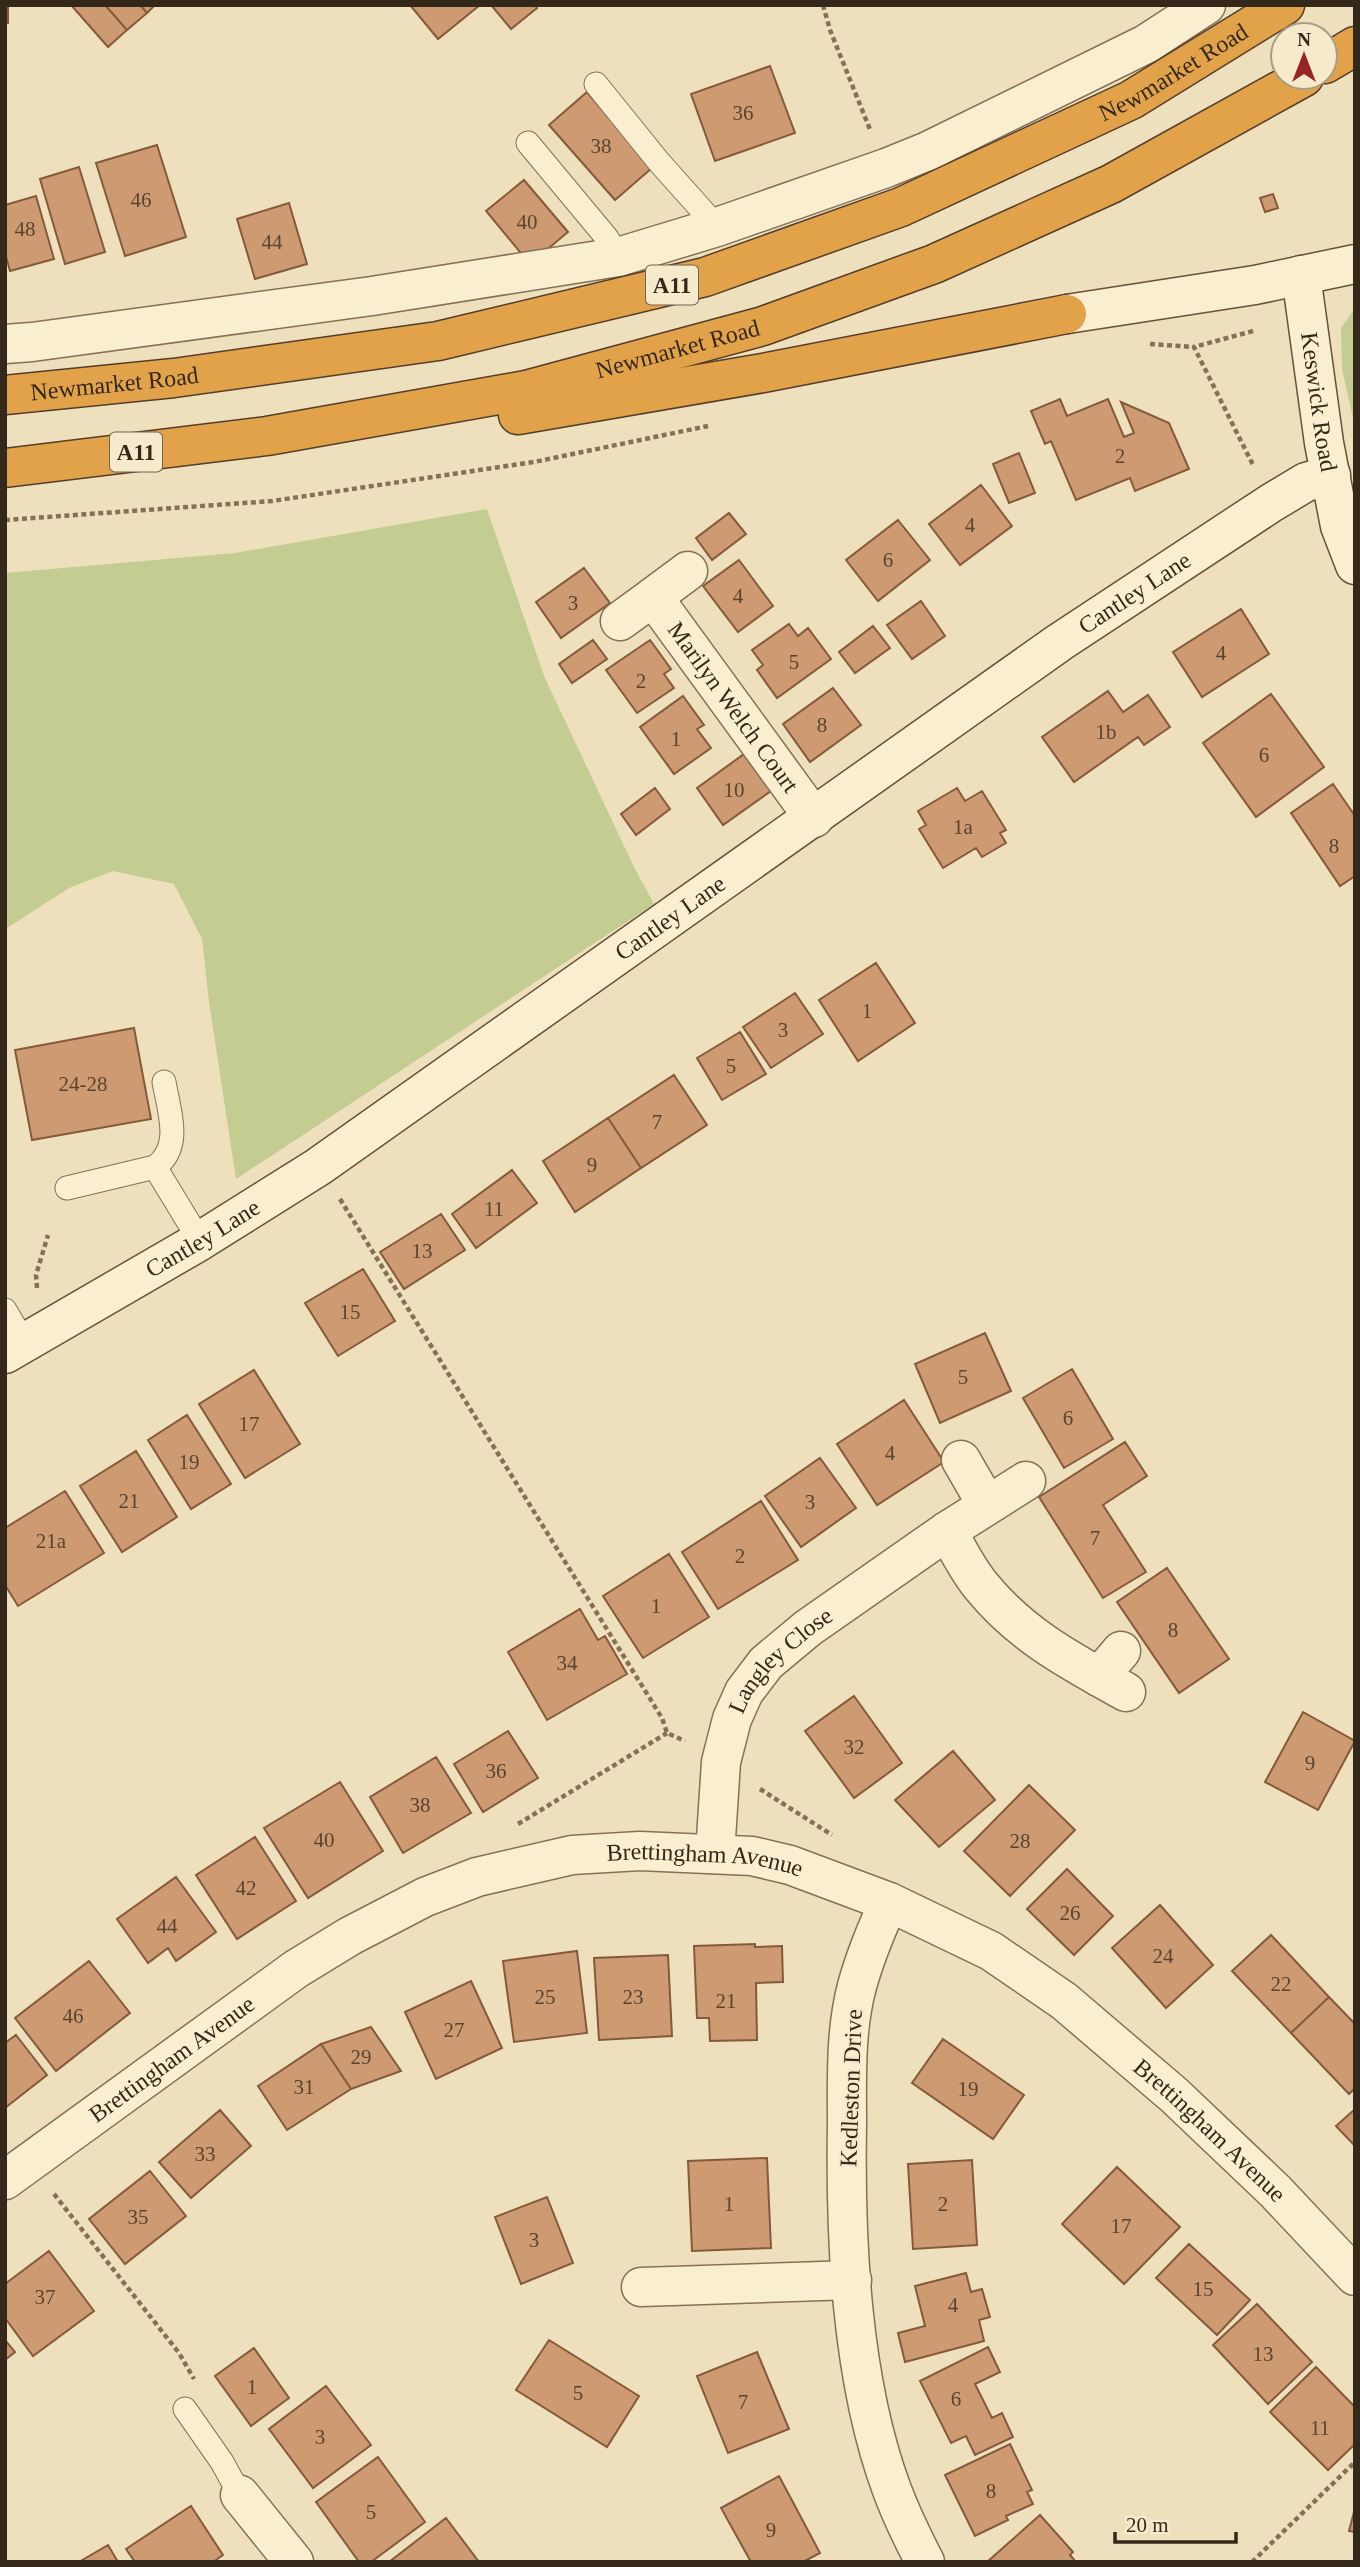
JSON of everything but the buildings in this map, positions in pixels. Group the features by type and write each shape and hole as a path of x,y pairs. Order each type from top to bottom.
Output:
{"highway":[{"name":"Newmarket Road","path":"5,395 174,378 438,341 705,277 901,207 1131,100 1285,5"},
{"path":"1339,56 1355,46"},
{"name":"Newmarket Road","path":"5,468 267,436 526,390 763,326 934,264 1111,184 1279,91"},
{"name":"A11","path":"267,436 524,414 763,373 1067,314"}],"street":[{"name":"Newmarket Road","path":"5,344 372,296 618,257 717,227 928,151 1146,44 1206,5"},
{"path":"1067,314 1355,264"},
{"name":"Keswick Road","path":"1301,275 1324,443 1340,526 1355,565"},
{"name":"Cantley Lane","path":"28,1341 201,1241 318,1167 1060,642 1271,503 1306,482 1331,475"},
{"name":"Marilyn Welch Court","path":"620,621 688,571"},
{"name":"Marilyn Welch Court","path":"653,597 814,818"},
{"path":"961,1460 987,1505"},
{"name":"Langley Close","path":"715,1854 721,1762 732,1719 744,1692 766,1663 808,1628 947,1531 1026,1481"},
{"path":"947,1531 981,1586 1035,1639 1073,1664 1115,1673"},
{"name":"Brettingham Avenue","path":"18,2171 296,1969 350,1936 425,1897 477,1877 572,1855 640,1851 752,1856 790,1865 889,1902 991,1951 1064,2001 1174,2095 1275,2191 1355,2276"},
{"name":"Kedleston Drive","path":"889,1902 872,1940 857,1987 848,2040 846,2156 852,2280 860,2359 874,2435 892,2490 925,2562"},
{"path":"641,2287 852,2280"},
{"path":"240,2495 294,2562"}],"lane":[{"path":"596,84 659,162 717,227"},
{"path":"528,143 607,238 618,257"},
{"path":"67,1188 155,1167 165,1160 173,1142 164,1082"},
{"path":"155,1167 201,1241"},
{"path":"5,1310 28,1341"},
{"path":"185,2409 222,2462 240,2495"}],"path":[{"path":"823,5 830,30 874,140"},
{"path":"1253,331 1194,347 1271,503"},
{"path":"318,1167 535,1512 662,1718 667,1733 510,1829"},
{"path":"28,1341 37,1299 36,1275 48,1235"},
{"path":"18,2171 179,2353 196,2384"},
{"path":"1252,2562 1355,2462"}],"green space":[{"path":"1355,308 1355,427 1342,369 1341,328"},
{"path":"487,509 544,676 654,904 236,1179 202,939 174,884 113,871 69,888 7,928 5,573 235,553"}]}
